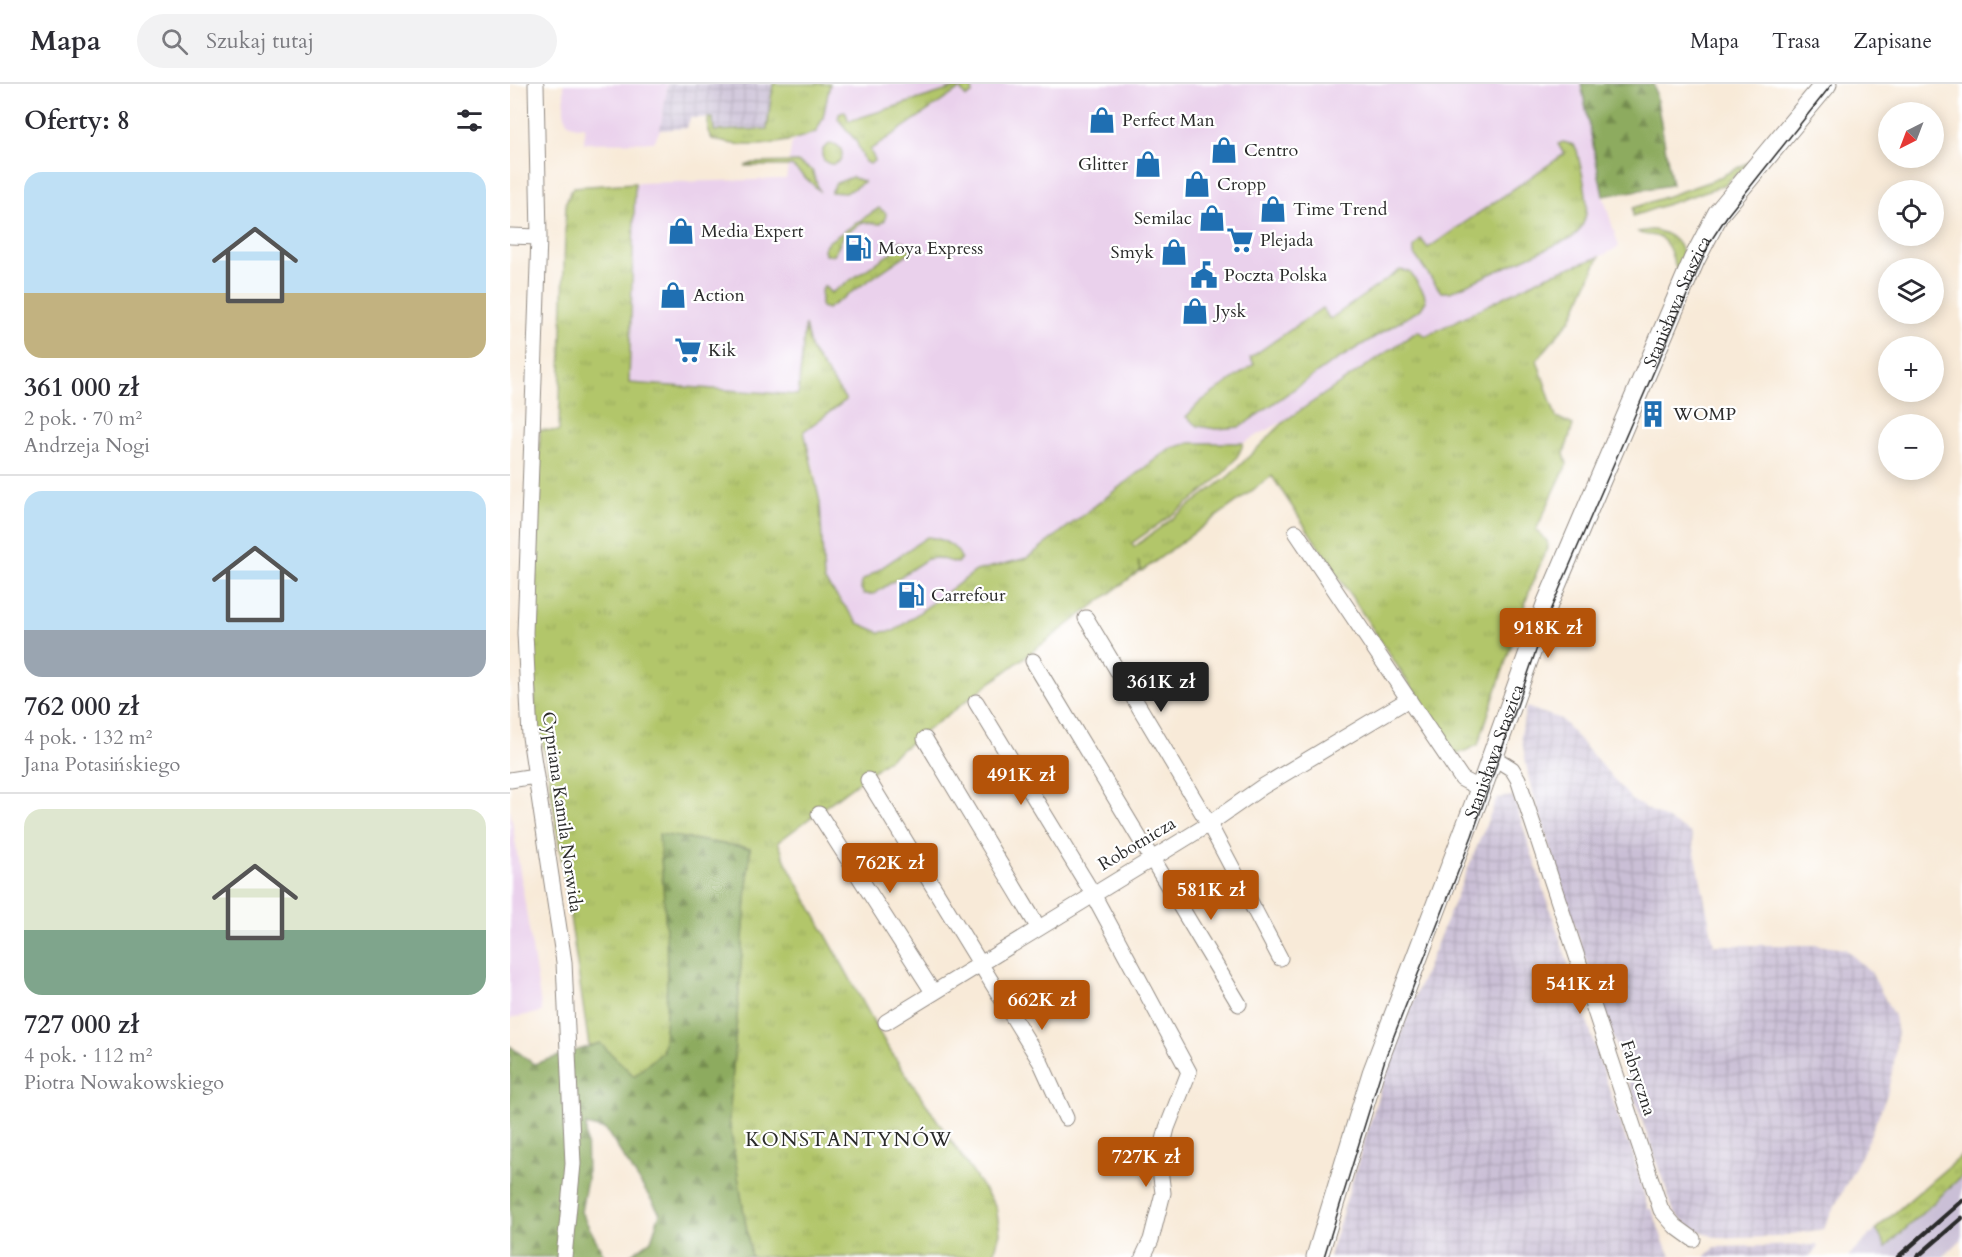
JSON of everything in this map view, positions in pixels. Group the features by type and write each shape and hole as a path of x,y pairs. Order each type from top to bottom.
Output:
{"street":[{"name":"Cypriana Kamila Norwida","path":"536,84 540,237 525,633 530,737 564,962 570,1052 573,1164 564,1257"},
{"name":"Stanisława Staszica","path":"1317,1257 1372,1073 1481,789 1563,564 1712,223 1826,84"},
{"path":"510,236 540,237"},
{"path":"1296,532 1462,779 1481,789"},
{"path":"1086,618 1209,824 1280,958"},
{"path":"1033,661 1239,1004"},
{"name":"Robotnicza","path":"886,1022 1209,824 1262,787 1409,699"},
{"path":"976,702 1093,894 1189,1072 1167,1128 1159,1161 1163,1193 1151,1240 1143,1257"},
{"path":"925,739 1038,927"},
{"name":"Fabryczna","path":"1493,757 1512,770 1518,779 1661,1210 1675,1226 1693,1239"},
{"path":"510,780 535,776"},
{"path":"868,780 982,963 1041,1063 1066,1118"},
{"path":"819,814 933,992"}],"shaded area":[{"path":"564,84 668,84 660,130 654,142 584,143 585,126 576,127 567,122 564,112"},
{"path":"668,84 773,84 767,129 713,131 713,118 690,118 687,128 660,130"},
{"path":"830,84 1581,84 1603,196 1619,247 1599,257 1546,276 1426,336 1418,331 1286,420 1243,443 1190,443 1169,449 1027,558 976,571 894,631 879,632 858,623 824,580 816,476 804,431 846,400 811,349 805,327 798,395 629,383 635,183 786,179 792,142 816,132 823,118"},
{"path":"1526,707 1561,719 1633,801 1691,833 1714,945 1818,945 1845,949 1871,972 1894,1016 1897,1035 1894,1062 1887,1095 1864,1150 1823,1229 1774,1237 1717,1238 1688,1226 1674,1212 1577,934 1529,780 1521,735"},
{"path":"1513,796 1627,1143 1630,1143 1648,1209 1652,1209 1664,1243 1672,1257 1329,1257 1390,1057 1497,798"},
{"path":"510,808 542,1012 510,1018"},
{"path":"1962,1176 1962,1239 1943,1257 1848,1257 1876,1229 1886,1247"},
{"path":"1819,1245 1810,1257 1705,1257 1715,1247"}],"green space":[{"path":"773,84 830,84 823,118 816,132 778,143 751,145 712,139 708,131 708,118 713,118 714,131 767,129"},
{"path":"973,84 972,94 966,97 960,89 870,150 875,160 870,164 865,162 856,141 838,119 839,114 845,111 849,121"},
{"path":"1581,84 1654,84 1672,185 1603,196"},
{"path":"1563,142 1574,145 1577,150 1585,184 1587,208 1581,228 1573,237 1450,292 1441,292 1414,254 1414,247 1421,239 1428,248 1564,154 1558,144"},
{"path":"832,144 839,147 842,154 839,161 832,164 825,161 822,154 825,147"},
{"path":"1753,160 1724,185 1633,216 1633,208 1714,180"},
{"path":"797,162 812,170 819,190 792,166 745,166 753,163"},
{"path":"852,177 864,182 846,193 831,192 836,183"},
{"path":"635,183 629,383 798,395 805,325 811,350 846,400 804,431 820,502 824,580 858,623 879,632 894,631 976,571 1027,558 1169,449 1190,443 1243,443 1238,455 1213,483 1132,543 1134,547 1229,476 1286,420 1418,331 1426,336 1546,276 1599,257 1571,319 1537,360 1556,417 1573,425 1564,454 1567,464 1536,530 1547,541 1548,546 1531,586 1478,745 1456,755 1272,476 1142,571 1138,561 1141,570 778,842 786,862 887,1046 996,1207 1000,1233 993,1257 751,1257 729,1120 750,848 667,925 669,999 663,1051 634,1076 600,1043 589,1046 547,760 535,716 534,633 540,430 559,431 566,202 573,187"},
{"path":"879,208 886,213 885,220 880,224 863,222 844,235 834,255 825,255 824,248 828,242"},
{"path":"1651,230 1667,234 1678,244 1683,258 1681,275 1669,247 1662,239 1638,232"},
{"path":"903,241 910,247 910,252 827,309 821,307 821,291 824,286 831,293 894,251 898,242"},
{"path":"1400,270 1410,272 1424,293 1426,301 1421,309 1327,366 1240,427 1216,429 1198,426 1186,417 1200,402 1254,364 1250,358 1322,308 1330,319"},
{"path":"927,537 947,543 959,553 961,558 957,563 937,558 927,559 874,594 864,594 861,589 862,581"},
{"path":"659,834 750,848 729,1120 751,1257 627,1257 651,1240 660,1213 606,1130 586,1125 587,1178 581,1212 605,1257 510,1257 510,1046 534,1064 600,1043 634,1076 663,1051 667,969"},
{"path":"1962,1155 1962,1176 1886,1247 1876,1229"}],"tram line":[{"path":"1324,1257 1386,1056 1472,836 1549,613 1710,242 1727,216 1832,84"}],"railway":[{"path":"1898,1257 1962,1201"},
{"path":"1917,1257 1962,1218"}],"place":[{"name":"Perfect Man","path":"1102,120"},
{"name":"Centro","path":"1224,150"},
{"name":"Glitter","path":"1148,164"},
{"name":"Cropp","path":"1197,184"},
{"name":"Time Trend","path":"1273,209"},
{"name":"Semilac","path":"1212,218"},
{"name":"Media Expert","path":"681,231"},
{"name":"Plejada","path":"1240,240"},
{"name":"Moya Express","path":"858,248"},
{"name":"Smyk","path":"1174,252"},
{"name":"Poczta Polska","path":"1204,275"},
{"name":"Action","path":"673,295"},
{"name":"Jysk","path":"1195,311"},
{"name":"Kik","path":"688,350"},
{"name":"WOMP","path":"1653,414"},
{"name":"Carrefour","path":"911,595"}],"district":[{"name":"KONSTANTYNÓW","path":"849,1139"}]}
